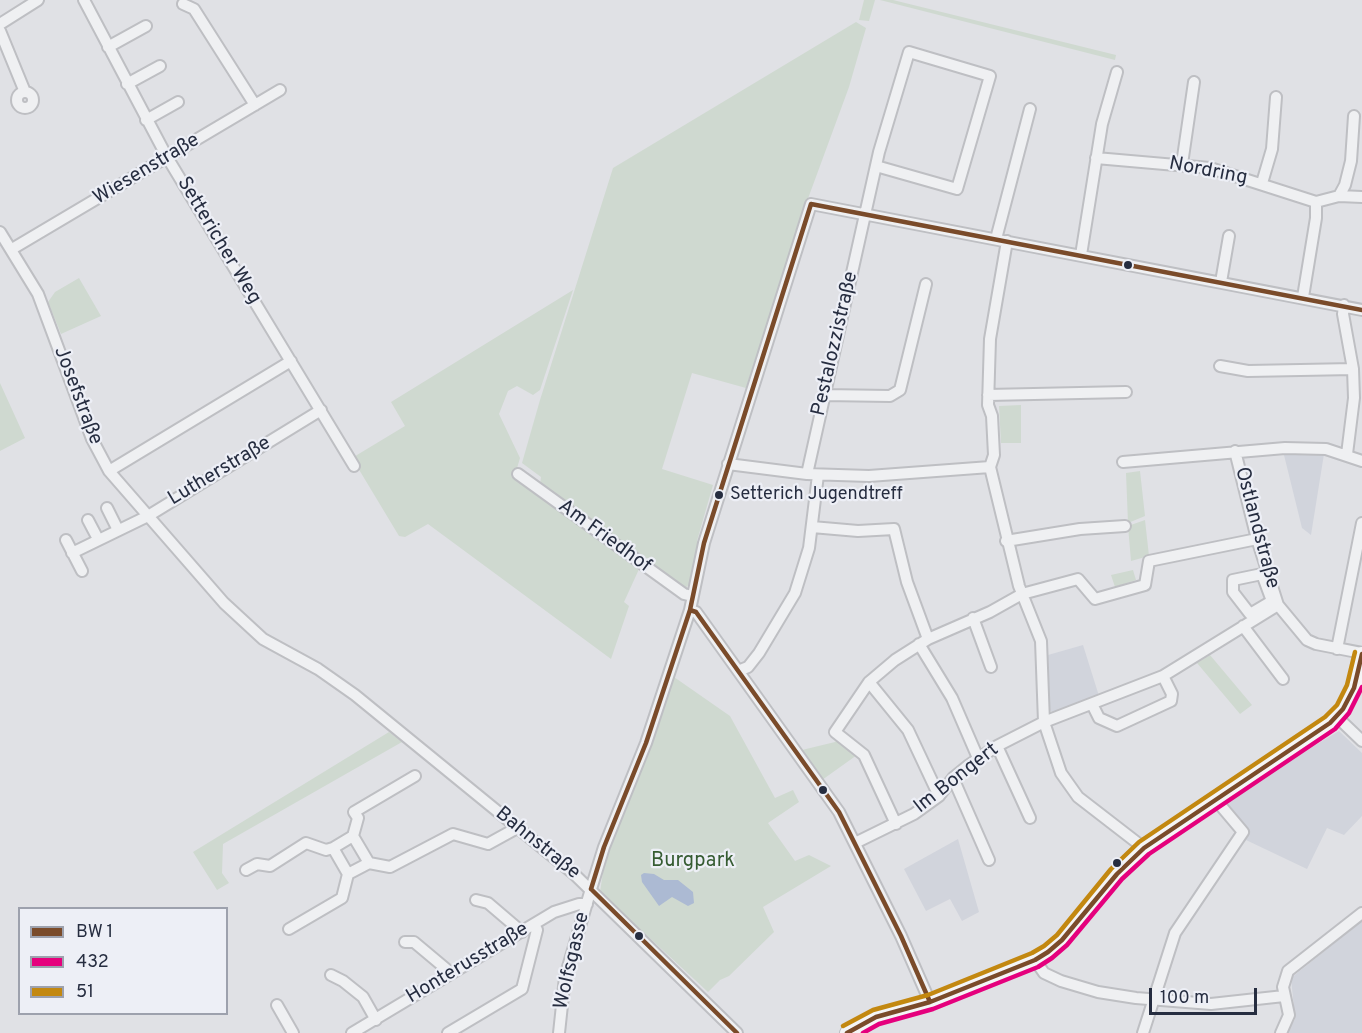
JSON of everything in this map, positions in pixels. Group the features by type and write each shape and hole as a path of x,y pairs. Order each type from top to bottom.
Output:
{"main road":[{"path":"847,1033 876,1017 930,1002 1035,960 1062,940 1117,874 1144,848 1316,735 1336,717 1354,688 1362,653"}],"street":[{"path":"0,24 38,0"},
{"name":"Settericher Weg","path":"88,1 108,47 167,157 354,466"},
{"path":"183,4 194,9 255,105"},
{"path":"108,47 146,26"},
{"path":"0,31 25,92"},
{"name":"Pestalozzistraße","path":"738,670 748,667 759,653 785,613 802,573 812,526 812,474 824,395 876,166 909,52 990,76 957,189 876,166"},
{"path":"127,84 160,66"},
{"path":"1081,255 1102,124 1117,72"},
{"path":"1182,164 1194,82"},
{"name":"Wiesenstraße","path":"12,249 280,90"},
{"path":"1262,183 1272,149 1276,97"},
{"path":"146,120 178,102"},
{"path":"1030,109 1002,240 990,339 988,395 992,416 994,455 990,466 1006,541 1022,594 1041,641 1044,722 1061,773 1078,797 1144,848"},
{"path":"1339,196 1351,161 1354,116"},
{"name":"Nordring","path":"1096,158 1210,168 1316,202"},
{"path":"1303,297 1316,218 1316,202 1339,196 1362,197"},
{"name":"Wolfsgasse","path":"559,1033 566,977 591,889 604,847 646,743 690,610 704,543 812,204 865,215"},
{"path":"865,215 1362,310"},
{"name":"Josefstraße","path":"0,232 12,249 41,303 92,439 109,471 174,548"},
{"path":"1221,282 1229,236"},
{"path":"824,395 890,396 900,390 926,284"},
{"path":"1344,305 1343,314 1353,369 1354,398 1347,454"},
{"path":"109,471 291,361"},
{"path":"1220,366 1248,371 1353,369"},
{"path":"988,395 1126,392"},
{"name":"Lutherstraße","path":"72,553 147,516 321,410"},
{"path":"1123,462 1285,448 1326,449 1347,454 1362,461"},
{"name":"Ostlandstraße","path":"1235,451 1257,539 1278,605"},
{"path":"729,464 812,474 897,476 990,466"},
{"name":"Am Friedhof","path":"518,474 684,594 693,596"},
{"path":"107,508 118,530"},
{"path":"88,520 98,539"},
{"path":"1337,649 1362,523"},
{"path":"812,526 858,531 894,529 924,642 978,758"},
{"path":"1006,541 1080,529 1125,526"},
{"path":"896,824 864,754 835,732 869,682 895,660 924,642 1022,594 1078,579 1095,599 1145,585 1149,561 1257,539"},
{"path":"66,540 82,572"},
{"name":"Bahnstraße","path":"174,548 254,632 337,682 591,889 737,1033"},
{"path":"1278,605 1307,640 1337,649 1362,653"},
{"name":"Im Bongert","path":"855,843 896,824 939,796 953,778 997,746 1044,722 1163,676 1278,605"},
{"path":"690,610 696,612 839,812 901,936 930,1002"},
{"path":"973,618 991,667"},
{"path":"1243,626 1283,680"},
{"path":"1092,704 1099,718 1117,726 1171,701 1172,694 1163,676"},
{"path":"869,682 908,730 939,796"},
{"path":"1336,717 1362,741"},
{"path":"997,746 1030,818"},
{"path":"246,870 257,864 270,866 306,843 326,850 333,848 353,836 358,818 354,812 415,776"},
{"path":"953,778 989,860"},
{"path":"1143,1033 1175,933 1243,832 1216,800"},
{"path":"348,874 369,863 390,867 453,834 488,844 517,828"},
{"path":"353,836 369,863"},
{"path":"289,929 342,898 348,874 333,848"},
{"path":"476,900 488,903 522,932"},
{"name":"Honterusstraße","path":"352,1033 554,912 579,904 587,904"},
{"path":"1281,1033 1289,1015 1284,996 1284,980 1288,971 1362,913"},
{"path":"448,1033 522,989 537,930 534,924"},
{"path":"405,942 414,942 452,974"},
{"path":"1035,960 1044,973 1061,981 1098,992 1154,1000 1227,1004 1284,996"},
{"path":"331,975 343,981 363,998 376,1020"},
{"path":"277,1005 293,1033"}],"shaded area":[{"path":"1283,451 1324,454 1311,535 1302,528"},
{"path":"1083,645 1099,696 1054,713 1049,710 1048,655"},
{"path":"1339,731 1362,753 1362,816 1344,835 1327,828 1307,869 1246,840 1249,833 1222,801"},
{"path":"958,839 979,912 962,921 950,899 926,911 904,869"},
{"path":"1362,921 1362,1033 1287,1033 1295,1019 1291,978"}],"green space":[{"path":"864,0 875,0 869,21 859,20"},
{"path":"880,0 893,0 1116,55 1115,60"},
{"path":"856,22 866,28 849,87 806,204 746,388 692,373 662,469 713,485 697,541 699,551 691,582 683,591 540,485 541,477 522,463 540,400 613,168"},
{"path":"79,278 101,316 61,334 48,302 55,292"},
{"path":"573,290 540,390 533,395 517,386 508,391 499,414 520,458 515,475 640,567 624,602 629,606 611,659 428,524 405,537 399,536 352,458 405,426 391,402"},
{"path":"0,383 25,438 0,451"},
{"path":"1021,405 1021,443 1001,443 999,406"},
{"path":"1140,471 1145,516 1128,523 1126,473"},
{"path":"1145,520 1149,556 1131,561 1128,526"},
{"path":"1133,570 1136,580 1115,587 1111,575"},
{"path":"1210,655 1252,705 1240,714 1197,663"},
{"name":"Burgpark","path":"674,677 730,716 775,798 793,790 799,802 768,823 795,861 809,855 831,866 763,907 774,932 729,976 720,980 708,992 600,892 612,842 651,747"},
{"path":"389,732 402,742 223,844 222,873 229,883 217,890 193,852"},
{"path":"838,739 857,755 822,780 802,750 835,742"}],"water":[{"path":"654,874 664,880 678,880 693,892 694,903 688,906 672,897 659,906 642,882 641,875"}],"transit line":[{"path":"811,204 1362,310"},
{"path":"591,889 604,847 646,743 690,610 704,543 811,204"},
{"path":"690,610 696,612 839,812 901,936 930,1002"},
{"name":"51","path":"843,1026 873,1010 928,995 1044,946 1057,935 1111,869 1139,842 1325,717 1337,705 1347,685 1355,652"},
{"path":"847,1033 876,1017 930,1002 1035,960 1048,952 1062,940 1117,874 1144,848 1330,723 1343,709 1354,688 1362,654"},
{"name":"432","path":"863,1033 879,1024 933,1009 1038,967 1052,958 1067,945 1122,879 1149,854 1335,729 1349,713 1362,687"},
{"path":"591,889 737,1033"}],"place":[{"name":"Setterich Jugendtreff","path":"719,495"}]}
